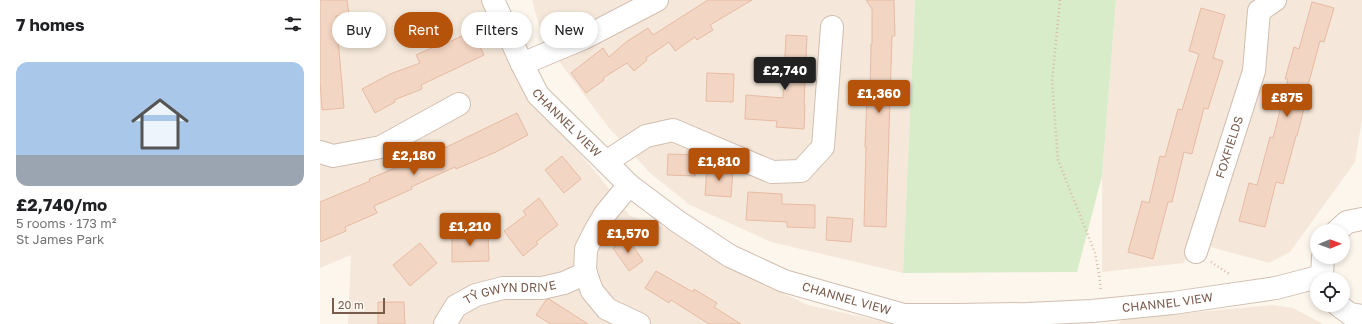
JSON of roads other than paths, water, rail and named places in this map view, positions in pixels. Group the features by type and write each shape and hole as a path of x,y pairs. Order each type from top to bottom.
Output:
{"street":[{"name":"CHANNEL VIEW","path":"493,0 538,95 606,162 629,184 677,221 730,256 784,281 904,315 1027,314 1173,303 1252,292 1276,288 1323,271"},
{"path":"522,64 584,38 657,0"},
{"name":"FOXFIELDS","path":"1196,252 1254,71 1259,12 1275,0"},
{"path":"606,162 646,136 673,130 772,172 801,171 823,147 832,27"},
{"path":"320,152 333,156 382,147 459,104"},
{"path":"629,184 605,214 586,249 586,273 592,291 607,309 639,324"},
{"path":"1345,224 1347,222 1362,219"},
{"name":"TŶ GWYN DRIVE","path":"445,324 456,306 476,295 503,288 542,288 564,283 586,273"}]}
